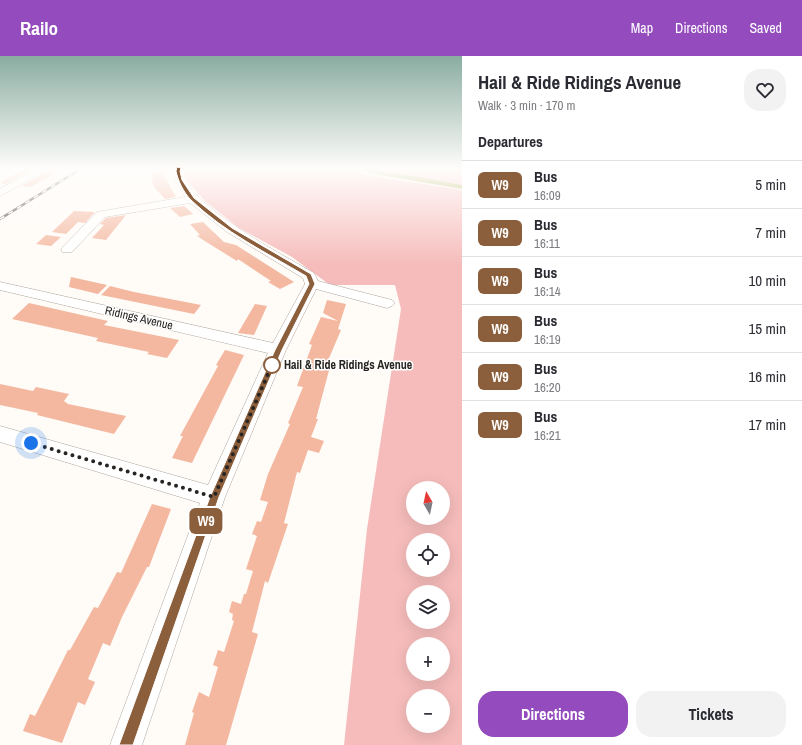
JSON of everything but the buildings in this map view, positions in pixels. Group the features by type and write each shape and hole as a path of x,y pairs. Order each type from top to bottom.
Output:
{"street":[{"path":"67,249 102,214 185,200"},
{"path":"193,200 231,229 308,276 312,284 387,303"},
{"path":"126,745 214,497 278,350 312,284"},
{"name":"Ridings Avenue","path":"0,286 278,350"},
{"path":"0,434 214,497"}],"shaded area":[{"path":"204,200 462,200 462,745 344,745 367,529 401,309 395,285 330,285 292,257 239,228"}],"railway":[{"path":"0,219 30,200"}],"bus line":[{"name":"W9","path":"126,745 214,497 278,350 312,284 308,276 231,229 193,200"}],"place":[{"name":"Hail & Ride Ridings Avenue","path":"272,365"}],"route":[{"path":"31,443 214,497 272,365"}]}
